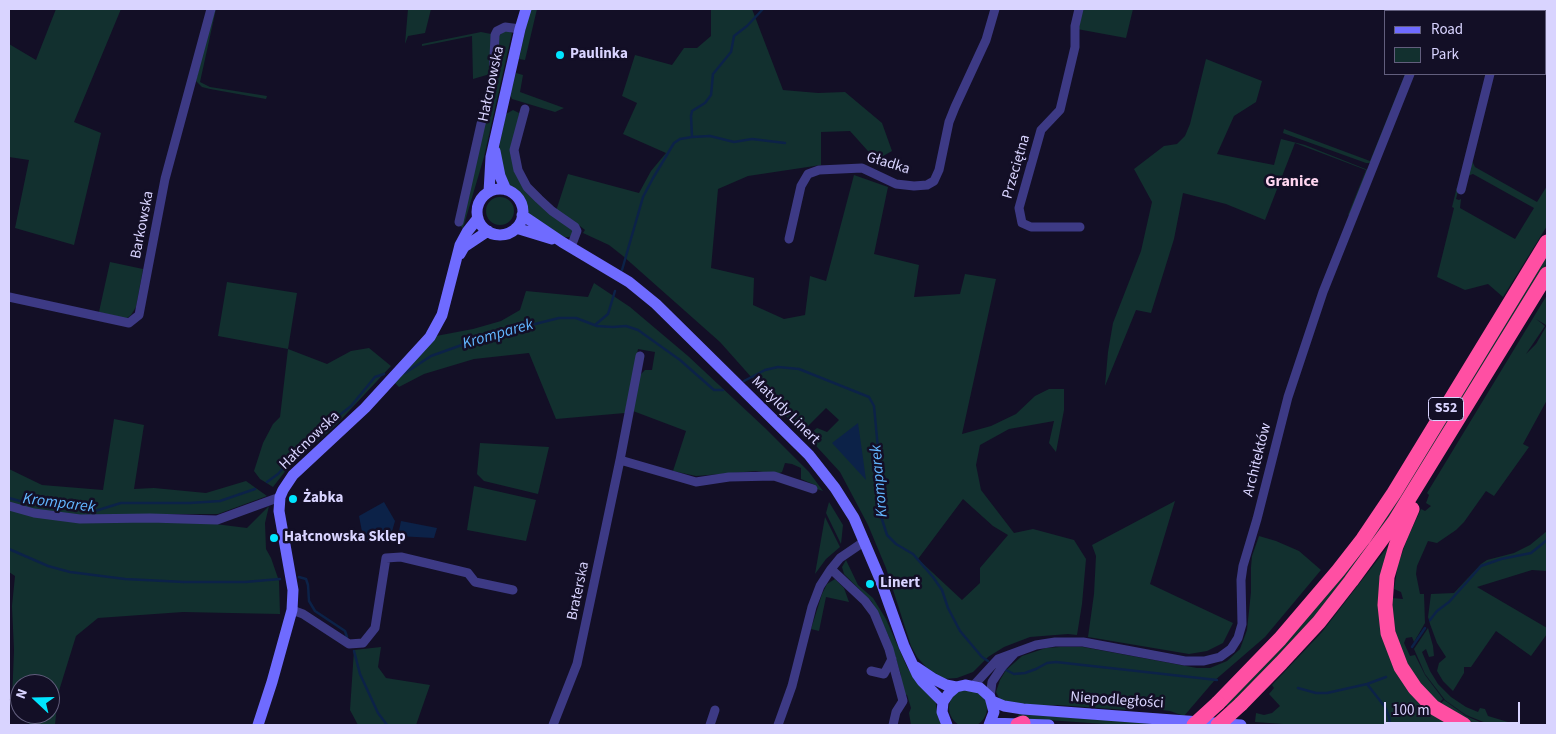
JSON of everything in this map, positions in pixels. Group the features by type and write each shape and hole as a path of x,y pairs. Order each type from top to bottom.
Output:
{"highway":[{"name":"S52","path":"1194,725 1280,640 1338,572 1394,493 1547,242"},
{"name":"S52","path":"1218,725 1281,663 1319,622 1395,521 1547,274"},
{"path":"1434,460 1394,553 1386,590 1385,619 1391,645 1408,678 1433,707 1464,725"}],"street":[{"name":"Barkowska","path":"9,297 129,324 138,315 165,179 210,9"},
{"name":"Hałcnowska","path":"489,192 490,166 494,146 526,9"},
{"name":"Gładka","path":"789,239 801,186 808,174 819,170 862,168 896,184 927,185 934,181 939,170 955,107 986,40 995,9"},
{"name":"Przeciętna","path":"1079,9 1075,26 1075,47 1060,110 1041,130 1019,208 1022,223 1031,228 1080,228"},
{"name":"Hałcnowska","path":"459,222 481,124 493,81 495,34 497,31 505,28 520,29"},
{"name":"Architektów","path":"974,685 998,659 1036,645 1055,642 1084,642 1184,661 1204,661 1220,657 1231,649 1238,638 1242,624 1241,580 1243,566 1288,398 1323,292 1410,75"},
{"path":"1461,190 1490,75"},
{"path":"525,109 514,150 518,170 527,187 539,199 552,211 575,226 577,231 567,244"},
{"name":"Hałcnowska","path":"494,146 500,176 506,190"},
{"path":"499,189 506,190 512,192 521,202 522,215 516,228 502,235 488,231 482,226 477,212 480,200 489,192 499,189"},
{"name":"Matyldy Linert","path":"522,215 629,282 656,304 809,455 835,488 854,518 865,541 911,662 922,681 943,702"},
{"name":"Hałcnowska","path":"280,496 293,475 366,408 430,337 442,315 454,264 465,236 478,218"},
{"name":"Matyldy Linert","path":"516,228 567,244"},
{"name":"Hałcnowska","path":"454,264 464,247 488,231"},
{"name":"Braterska","path":"553,725 577,664 640,356"},
{"path":"620,460 696,482 737,477 774,476 813,490"},
{"path":"9,506 34,513 80,519 150,518 217,520 280,496 280,522 293,590 292,610 275,673 258,725"},
{"path":"778,725 792,686 812,607 820,586 840,558 865,541"},
{"path":"292,610 303,614 349,644 363,644 375,628 386,558 401,558 468,573 475,582 513,590"},
{"path":"831,569 865,601 874,614 892,660 903,701 896,712 893,725"},
{"path":"850,588 856,604"},
{"path":"1016,652 1002,667 992,682 991,699 994,712 990,724 1049,725"},
{"path":"871,671 884,674 892,660"},
{"name":"Matyldy Linert","path":"911,662 934,680 956,687"},
{"path":"947,725 942,712 943,702 956,687 974,685 991,699"},
{"name":"Niepodległości","path":"991,699 1004,706 1023,709 1241,725"},
{"path":"710,725 715,710"}],"green space":[{"path":"56,9 121,9 74,122 101,133 74,245 15,228 29,160 9,157 9,44 36,60"},
{"path":"213,9 216,9 200,82 210,87 267,96 266,99 202,87 196,81"},
{"path":"408,9 431,9 425,33 408,36 405,44"},
{"path":"530,9 537,9 525,60 519,59"},
{"path":"711,9 752,9 783,90 818,93 845,92 882,123 892,151 876,160 850,131 821,132 821,165 748,176 718,189 711,268 754,278 753,305 784,319 805,315 810,276 826,281 854,175 888,187 874,254 919,265 914,297 960,294 965,274 996,279 962,434 991,426 1016,414 1035,396 1049,389 1064,389 1064,410 1056,452 1049,443 1054,421 1009,429 980,445 976,465 981,490 1014,533 1033,529 1074,540 1086,559 1077,635 1030,637 1004,647 988,657 973,672 957,678 943,679 926,667 917,657 911,646 886,568 868,525 840,472 807,436 817,428 827,432 839,420 826,408 801,433 720,342 623,256 609,245 583,233 585,230 556,211 568,174 639,193 651,171 666,153 623,134 637,103 622,96 635,55 672,65 684,48 697,48 711,36","holes":["963,499 993,526 1008,535 980,568 980,583 962,600 918,559"]},
{"path":"1081,9 1133,9 1126,38 1077,29"},
{"path":"1547,9 1547,70 1546,10 1466,10"},
{"path":"504,31 512,33 484,157 463,228 460,226 498,37"},
{"path":"481,32 491,34 490,74 473,79 472,36 422,46 422,44"},
{"path":"1206,59 1262,81 1256,102 1234,116 1217,154 1274,165 1281,139 1305,145 1368,170 1352,214 1348,215 1366,170 1295,143 1265,220 1226,204 1183,193 1174,239 1151,313 1136,310 1105,386 1113,323 1141,251 1152,202 1134,169 1164,146 1177,144 1185,136 1190,124"},
{"path":"516,73 523,75 520,92 564,108 555,112 512,99 510,95"},
{"path":"1405,75 1407,75 1372,163 1366,163 1283,133 1284,129 1370,161"},
{"path":"513,110 519,113 515,171 573,231 572,236 563,237 527,213 523,199 506,182 499,150 506,114"},
{"path":"1471,159 1475,167 1537,202 1547,186 1547,226 1503,297 1488,284 1465,290 1437,277 1454,208 1452,207 1457,187 1459,188 1456,199 1461,199 1460,208 1515,239 1534,208 1473,174 1467,176"},
{"path":"500,197 510,201 514,211 510,221 500,225 490,221 486,211 490,201"},
{"path":"1547,254 1547,263 1533,287 1416,477 1370,545 1305,629 1230,706 1225,706 1287,641 1344,574"},
{"path":"110,262 143,269 136,307 126,319 99,312"},
{"path":"227,282 297,293 288,349 218,336"},
{"path":"594,283 630,307 688,356 809,472 823,491 814,488 815,485 801,479 801,468 785,463 782,472 777,474 756,471 696,476 673,471 686,431 633,411 640,375 645,370 652,370 655,352 638,349 625,413 556,419 529,353 474,359 424,374 399,387 395,383 436,336 501,321 520,310 526,291 588,297"},
{"path":"1547,295 1546,325 1536,319 1545,326 1526,354 1536,344 1547,325 1547,400 1523,444 1529,447 1494,496 1486,491 1456,530 1437,543 1428,541 1417,566 1416,574 1420,594 1424,594 1425,623 1414,642 1412,637 1406,638 1404,643 1410,656 1415,655 1425,675 1443,699 1441,703 1444,700 1466,716 1487,725 1475,725 1452,713 1421,688 1396,645 1392,598 1403,599 1401,592 1394,589 1398,564 1421,509 1425,511 1431,506 1426,503 1429,495 1427,493"},
{"path":"369,348 391,366 336,425 287,469 273,487 260,479 254,471 263,443 273,424 280,417 288,349 327,364 351,351"},
{"path":"114,419 144,425 134,489 154,488 206,493 246,481 267,496 218,514 136,514 247,528 269,506 265,523 266,549 279,581 280,614 183,612 98,618 76,636 60,688 60,674 13,674 12,606 15,576 9,572 9,469 42,485 103,490"},
{"path":"480,443 549,447 538,494 484,481 477,474"},
{"path":"474,486 536,500 526,541 467,530"},
{"path":"1175,501 1150,584 1233,623 1223,643 1207,651 1189,654 1088,637 1094,594 1096,556 1092,545"},
{"path":"829,502 843,525 841,544 826,513"},
{"path":"825,517 840,547 826,559 815,574"},
{"path":"1547,531 1547,571 1532,570 1477,587 1547,628 1547,634 1531,656 1496,631 1471,667 1464,667 1464,673 1453,691 1443,681 1437,671 1439,663 1446,657 1437,643 1428,617 1431,594 1454,593 1487,560 1514,553 1530,545"},
{"path":"1259,536 1299,551 1321,570 1265,637 1214,681 1184,716 1170,711 1133,706 1127,710 1057,705 1026,706 1005,702 999,698 996,692 1006,670 1022,656 1046,648 1083,647 1197,668 1210,668 1227,661 1240,649 1247,630 1252,556"},
{"path":"1389,545 1384,635 1453,725 1297,725 1255,722 1256,713 1264,715 1272,713 1280,706 1269,694 1274,688 1272,685 1322,632"},
{"path":"846,560 858,585 873,598 886,619 907,667 936,703 941,725 911,725 909,713 911,708 907,695 903,694 899,680 901,675 889,637 872,602 844,574 842,567"},
{"path":"835,579 844,588 849,602 826,597 819,631 811,629 822,594 827,584"},
{"path":"1428,628 1434,656 1429,657 1426,649 1422,652 1438,684 1451,697 1466,707 1478,712 1480,708 1485,709 1488,716 1518,725 1493,725 1486,723 1466,715 1445,700 1425,674 1414,649"},
{"path":"381,647 378,667 386,678 430,685 416,725 358,725 350,710 354,650"},
{"path":"968,689 981,695 987,708 981,721 968,727 955,721 949,708 955,695"},
{"path":"1019,714 1178,725 1120,725 1017,718"},
{"path":"29,724 55,724 55,725"}],"water":[{"path":"858,423 862,451 866,480 832,443"},
{"path":"384,502 395,521 389,542 364,542 359,516"},
{"path":"401,521 437,528 434,538 398,536"}],"waterway":[{"path":"622,270 643,197 653,178 674,143 680,139 692,137 692,111 705,103 711,95 713,74 731,52 734,36 747,26 763,9"},
{"path":"692,137 710,136 734,142 752,139 785,143"},
{"path":"595,325 608,314 615,291"},
{"name":"Kromparek","path":"405,373 431,356 487,336 559,318 576,318 597,326 626,326 638,330 680,360 714,390 723,390"},
{"name":"Kromparek","path":"744,381 765,370 778,367 799,369 869,397 874,406 879,460 880,513 887,535 896,544 913,554 933,577 942,590 948,608 960,631 982,657 988,661"},
{"name":"Kromparek","path":"267,482 278,474 306,442 351,406 375,377 384,374"},
{"name":"Kromparek","path":"9,498 27,503 95,511 121,503 220,501 255,489"},
{"name":"Kromparek","path":"1430,620 1481,566 1501,559 1531,553 1547,540"},
{"path":"9,549 48,566 70,572 125,579 184,582 245,582 280,579"},
{"path":"299,577 306,579 309,601 315,611 345,631 347,637"},
{"name":"Kromparek","path":"1412,647 1425,628"},
{"path":"354,651 360,674 378,713 387,725"},
{"name":"Kromparek","path":"1006,670 1014,674 1025,673 1047,663 1056,662 1217,680"},
{"name":"Kromparek","path":"1298,688 1316,693 1327,693 1367,684 1386,677"},
{"path":"1367,684 1385,707 1390,725"}],"place":[{"name":"Paulinka","path":"560,55"},
{"name":"Żabka","path":"293,499"},
{"name":"Hałcnowska Sklep","path":"274,538"},
{"name":"Linert","path":"870,584"}],"district":[{"name":"Granice","path":"1292,182"}]}
